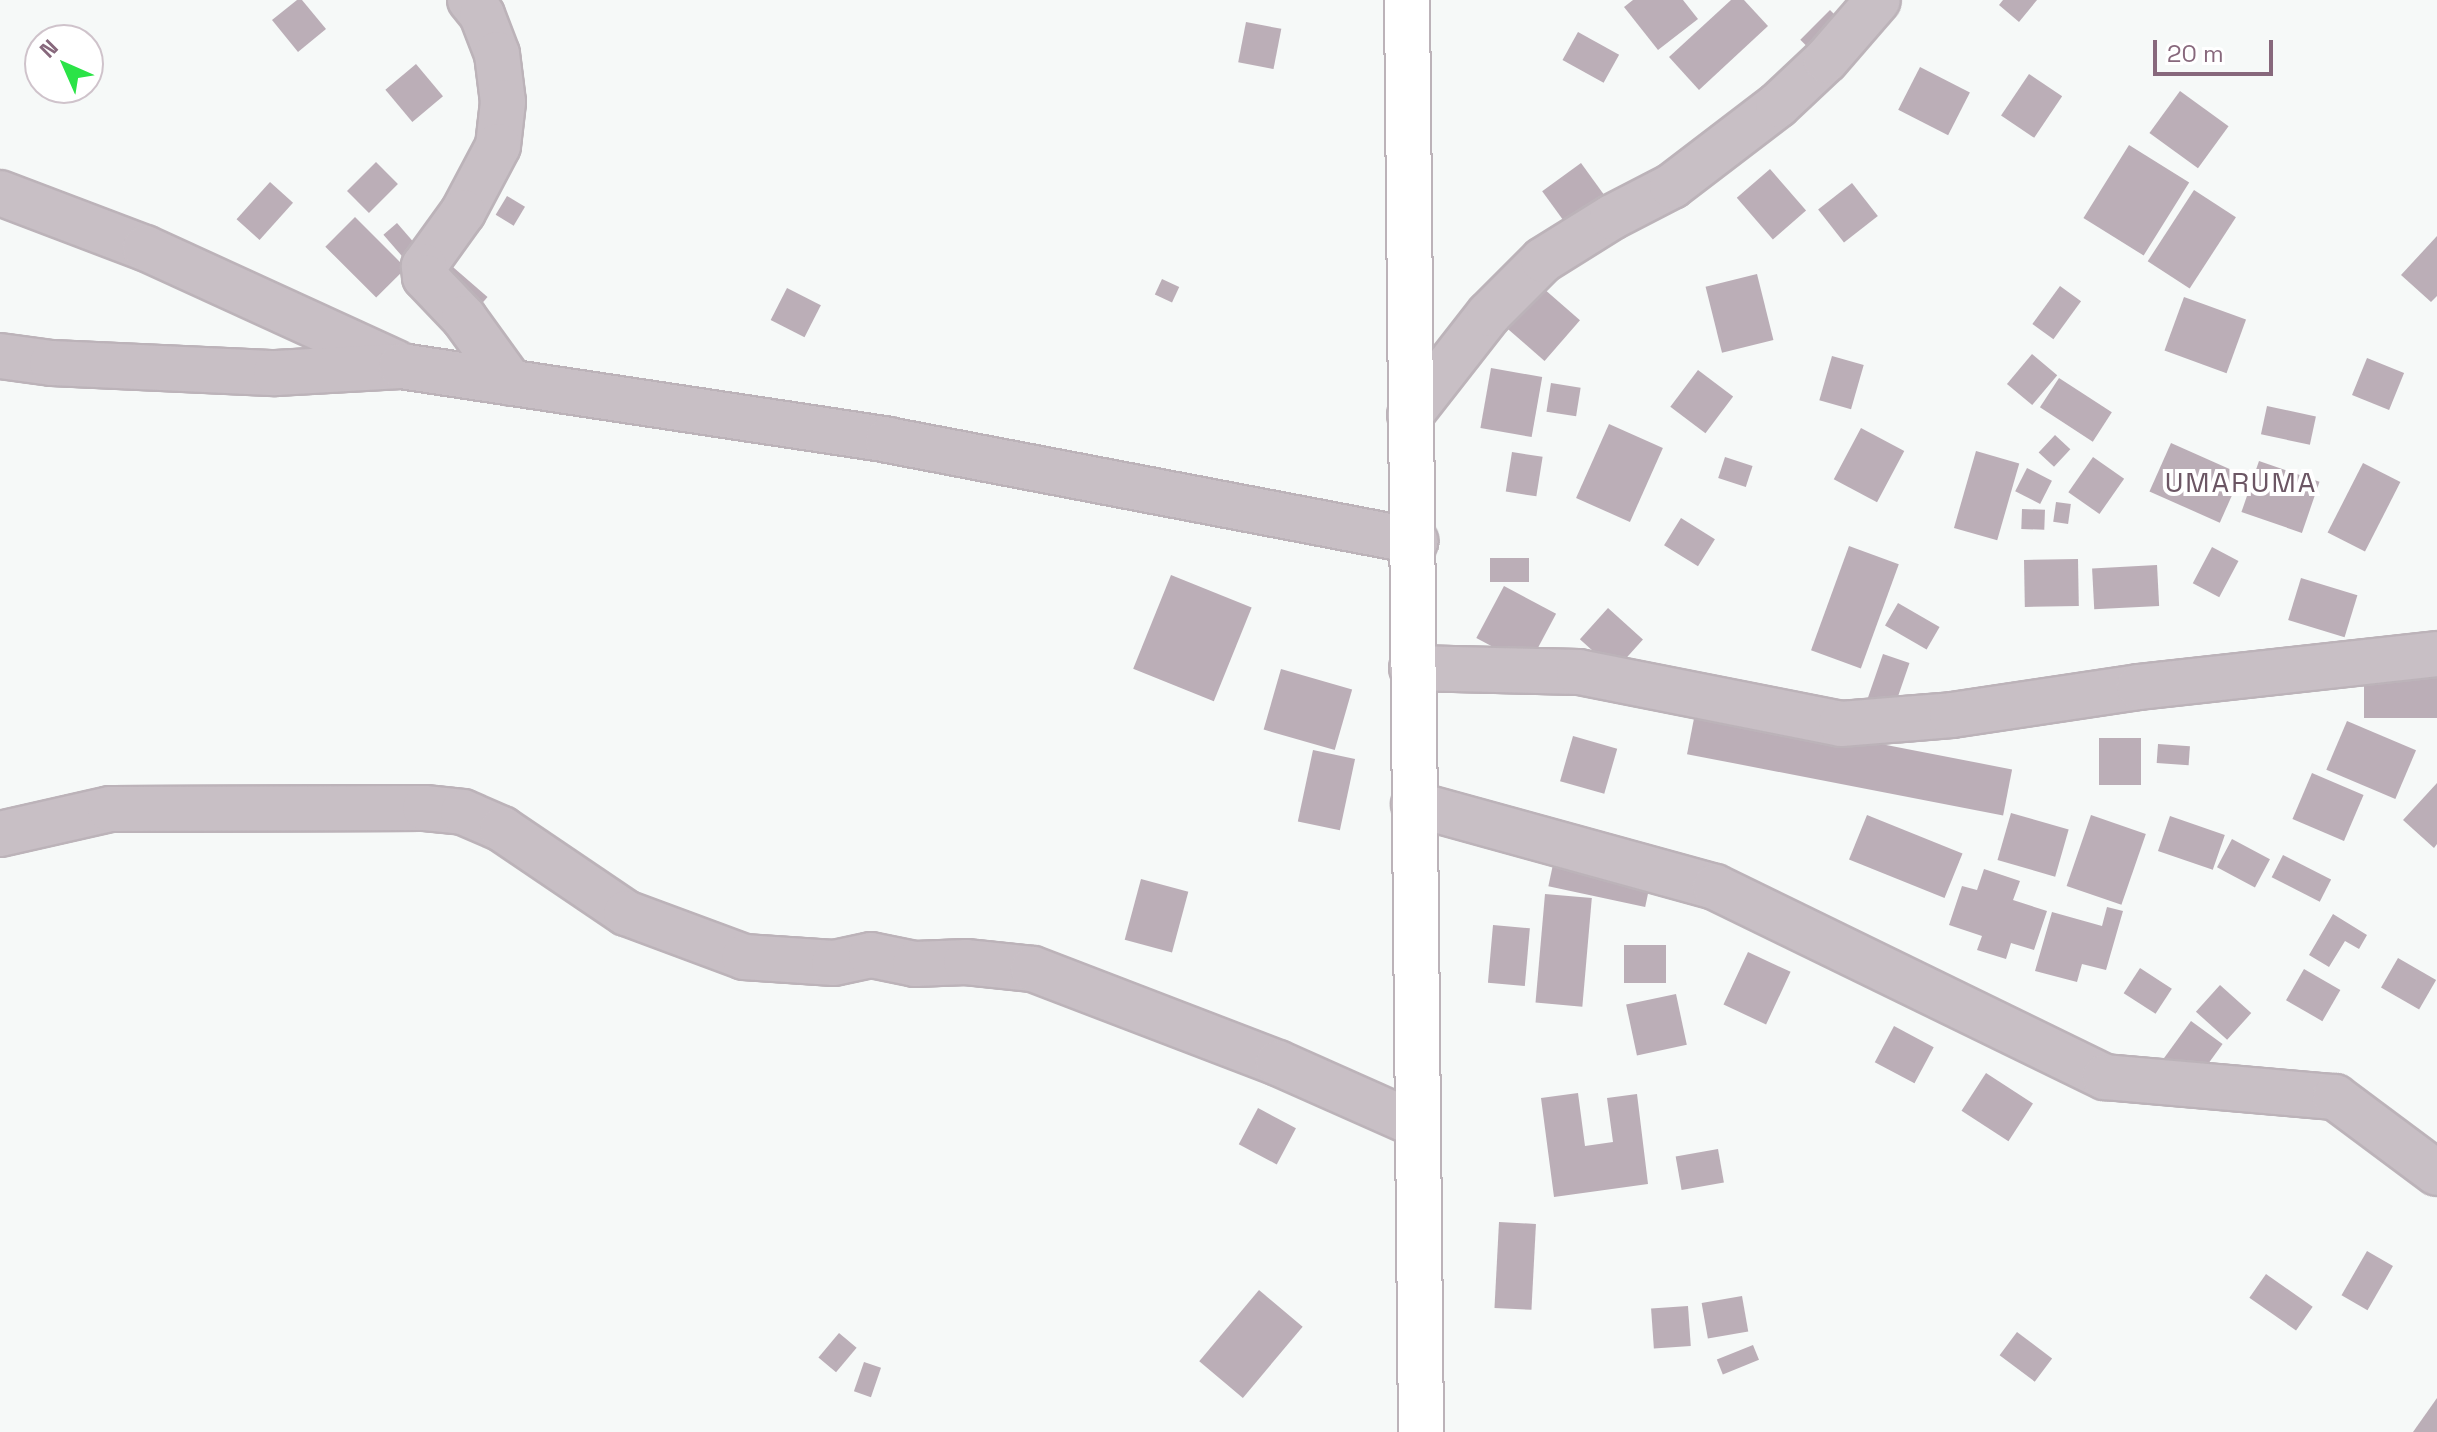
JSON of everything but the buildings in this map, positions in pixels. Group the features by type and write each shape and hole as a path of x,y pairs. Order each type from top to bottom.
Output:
{"main road":[{"path":"1407,0 1410,415 1415,541 1412,668 1421,1432"}],"street":[{"path":"470,0 482,15 497,54 503,102 498,146 463,212 424,266 425,277 464,318 511,383"},
{"path":"1410,415 1489,314 1543,260 1672,186 1778,105 1826,60 1878,0"},
{"path":"0,193 145,248 401,366"},
{"path":"0,356 52,363 276,373 401,366 888,440 1415,541"},
{"path":"1412,668 1579,672 1841,724 1952,715 2139,687 2437,654"},
{"path":"1414,804 1715,887 2105,1077 2335,1097 2437,1173"},
{"path":"0,834 110,809 425,808 463,812 502,829 626,913 744,957 834,963 871,955 915,964 966,962 1033,969 1278,1063 1417,1125"}],"district":[{"name":"UMARUMA","path":"2241,482"}]}
